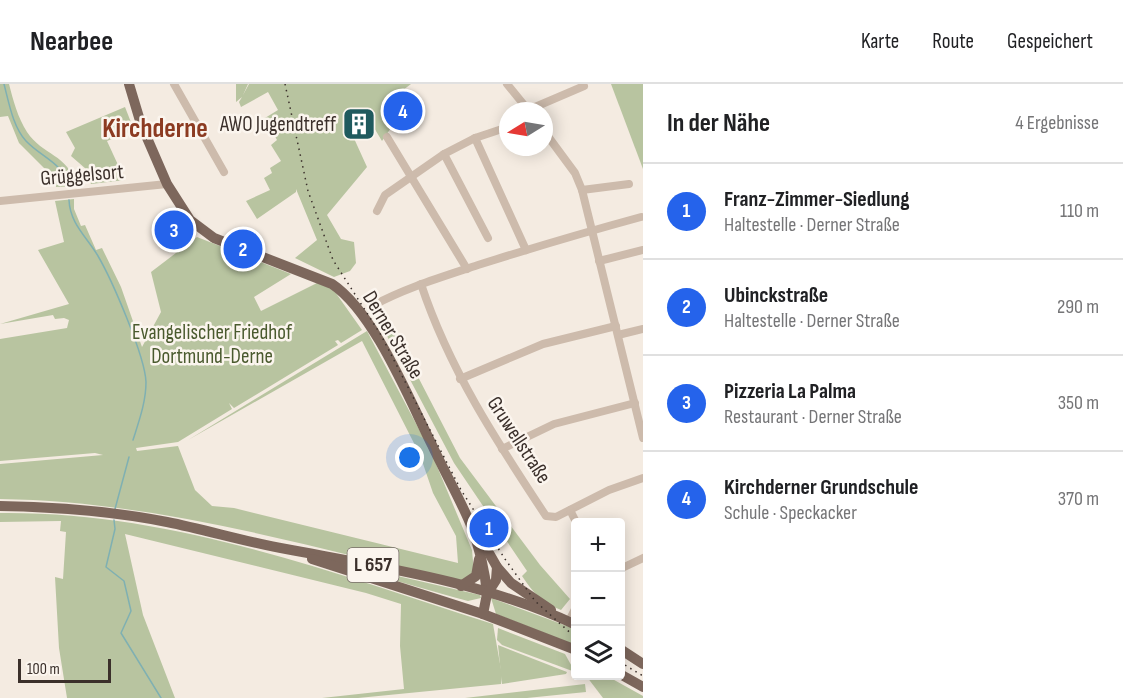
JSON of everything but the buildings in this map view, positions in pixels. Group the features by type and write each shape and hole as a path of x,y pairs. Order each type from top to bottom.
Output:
{"main road":[{"name":"Derner Straße","path":"129,84 141,124 167,184 190,220 214,238 305,272 332,284 346,295 384,351 470,524 480,554 488,594"},
{"name":"L 657","path":"0,506 103,513 186,526 284,549 375,565 488,594"},
{"path":"470,524 497,567 518,590 571,622"},
{"name":"L 657","path":"284,549 483,614"},
{"path":"461,586 476,576 480,554"},
{"path":"497,567 494,586 488,594 483,614 571,648"},
{"path":"488,594 571,623"},
{"path":"625,652 643,664"},
{"path":"625,676 643,687"}],"street":[{"path":"174,84 224,172"},
{"path":"507,84 522,102"},
{"path":"549,102 584,86"},
{"path":"377,211 385,195 444,154 475,138 499,130"},
{"path":"387,137 467,269"},
{"path":"475,138 526,250"},
{"path":"553,143 575,173 582,190 638,409 643,438"},
{"path":"444,154 488,238"},
{"name":"Grüggelsort","path":"0,201 167,184"},
{"path":"582,190 629,184"},
{"path":"372,306 421,284 592,230 641,218"},
{"path":"599,261 643,250"},
{"name":"Gruwellstraße","path":"421,284 434,322 460,379 546,516 556,518 609,490 643,478"},
{"path":"460,379 543,344 617,331 643,329"},
{"path":"502,449 554,424 638,409"},
{"path":"570,510 574,518"},
{"path":"625,567 643,558"}],"green space":[{"path":"0,84 9,84 18,115 33,140 67,167 77,186 56,187 56,180 19,143 8,116 0,117"},
{"path":"236,84 248,84 243,95 249,84 411,84 382,106 393,125 382,141 364,111 347,123 367,167 327,215 341,239 354,242 356,263 350,271 334,277 295,258 317,240 296,189 296,192 257,219 246,201 270,190 264,178 272,173 270,168 281,161 271,145 277,140 265,118 278,110 268,92 241,107 239,102 242,97 236,102"},
{"path":"611,84 643,84 643,169"},
{"path":"125,107 134,130 107,141 125,180 91,184 86,169 71,156 75,148 66,132"},
{"name":"Evangelischer Friedhof Dortmund-Derne","path":"74,199 74,209 81,226 85,225 96,250 102,248 121,287 142,347 161,312 151,272 197,237 291,274 254,297 261,311 317,283 333,289 362,330 341,343 338,340 335,341 338,345 234,408 229,403 232,409 178,442 136,448 137,451 178,446 195,490 212,506 234,508 458,563 456,536 433,493 420,455 362,341 188,440 367,331 431,452 472,550 474,572 460,582 289,540 174,517 58,502 0,499 0,464 103,455 95,453 0,461 0,339 67,328 69,320 55,319 53,315 0,324 69,304 38,250 64,242 55,201"},
{"path":"385,313 460,458 540,565 570,599 561,610 544,601 526,582 522,576 527,571 454,463 377,317"},
{"path":"0,513 63,515 126,522 188,534 250,548 372,584 493,624 502,675 501,684 358,698 322,698 404,689 400,646 401,604 366,593 125,534 143,615 175,698 67,698 59,648 55,577 63,579 66,532 60,531 61,521 0,522"},
{"path":"302,554 480,595 481,598 468,601"},
{"path":"491,598 571,628 571,643 496,614"},
{"path":"498,628 565,654 571,665 571,671 502,645 497,640"},
{"path":"498,645 567,672 502,684"},
{"path":"589,680 614,680 643,696 643,698 603,698"},
{"path":"585,684 586,692 527,698 465,698"}],"waterway":[{"path":"4,84 18,129 32,147 61,171 68,185"},
{"path":"69,200 72,216 98,256 111,282 140,355 146,382 145,397 133,440"},
{"path":"115,509 129,457"},
{"path":"114,520 115,529 106,567 124,581 131,611 121,633 161,698"}],"railway":[{"path":"285,84 308,191 333,260 381,335 461,490 535,601 571,633"},
{"path":"625,665 643,676"}],"place":[{"name":"Kirchderner Grundschule","path":"403,111"},
{"name":"AWO Jugendtreff","path":"359,124"},
{"name":"Pizzeria La Palma","path":"174,230"},
{"name":"Ubinckstraße","path":"243,249"},
{"name":"Franz-Zimmer-Siedlung","path":"489,528"}],"district":[{"name":"Kirchderne","path":"155,129"}]}
